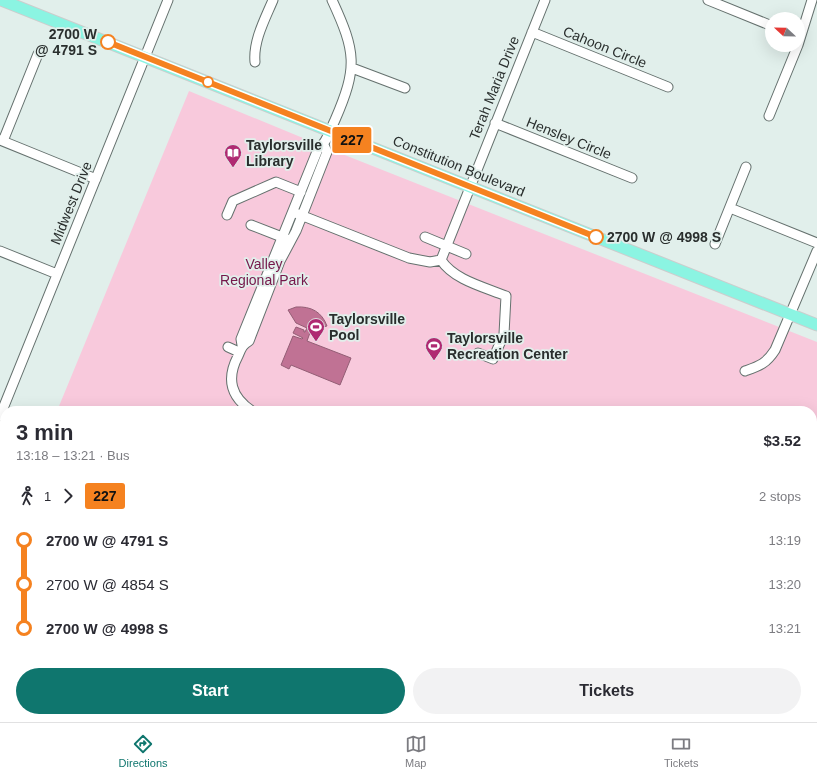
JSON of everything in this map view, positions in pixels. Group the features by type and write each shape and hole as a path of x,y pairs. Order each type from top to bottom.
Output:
{"main road":[{"name":"Constitution Boulevard","path":"1,0 817,325"}],"street":[{"name":"Midwest Drive","path":"4,406 168,0"},
{"path":"255,62 254,54 256,45 273,0"},
{"path":"297,214 301,192 318,149 324,145 330,131 346,91 352,68 352,53 349,40 344,25 332,0"},
{"name":"Terah Maria Drive","path":"441,260 545,0"},
{"path":"805,22 812,0"},
{"path":"711,1 765,23"},
{"name":"Cahoon Circle","path":"532,32 668,87"},
{"path":"769,116 795,52"},
{"path":"38,54 1,141 96,179"},
{"path":"352,68 405,88"},
{"name":"Hensley Circle","path":"495,123 632,178"},
{"path":"245,406 238,399 231,381 232,371 241,349 241,339 297,214 327,152 324,145"},
{"path":"715,244 746,167"},
{"path":"227,215 233,201 276,182 301,192"},
{"path":"730,208 817,243"},
{"path":"297,214 409,258 430,262 441,260 446,268 455,275 506,296 504,334 493,359 478,353"},
{"path":"251,225 287,239"},
{"path":"426,238 466,254"},
{"path":"0,251 57,274"},
{"path":"745,371 763,364 770,358 775,350 817,251"},
{"path":"228,347 241,349"}],"green space":[{"name":"Valley Regional Park","path":"189,91 332,150 817,342 817,406 59,406"}],"shaded area":[{"path":"296,307 315,311 322,317 327,326 311,330 307,341 351,358 340,385 291,365 289,369 281,365 293,336 303,338 293,333 296,327 304,330 304,332 307,328 296,323 288,310"}],"bus line":[{"name":"227","path":"108,42 596,237"}],"place":[{"name":"2700 W @ 4791 S","path":"108,42"},
{"name":"Taylorsville Library","path":"233,168"},
{"name":"2700 W @ 4998 S","path":"596,237"},
{"name":"Taylorsville Pool","path":"316,342"},
{"name":"Taylorsville Recreation Center","path":"434,361"}]}
